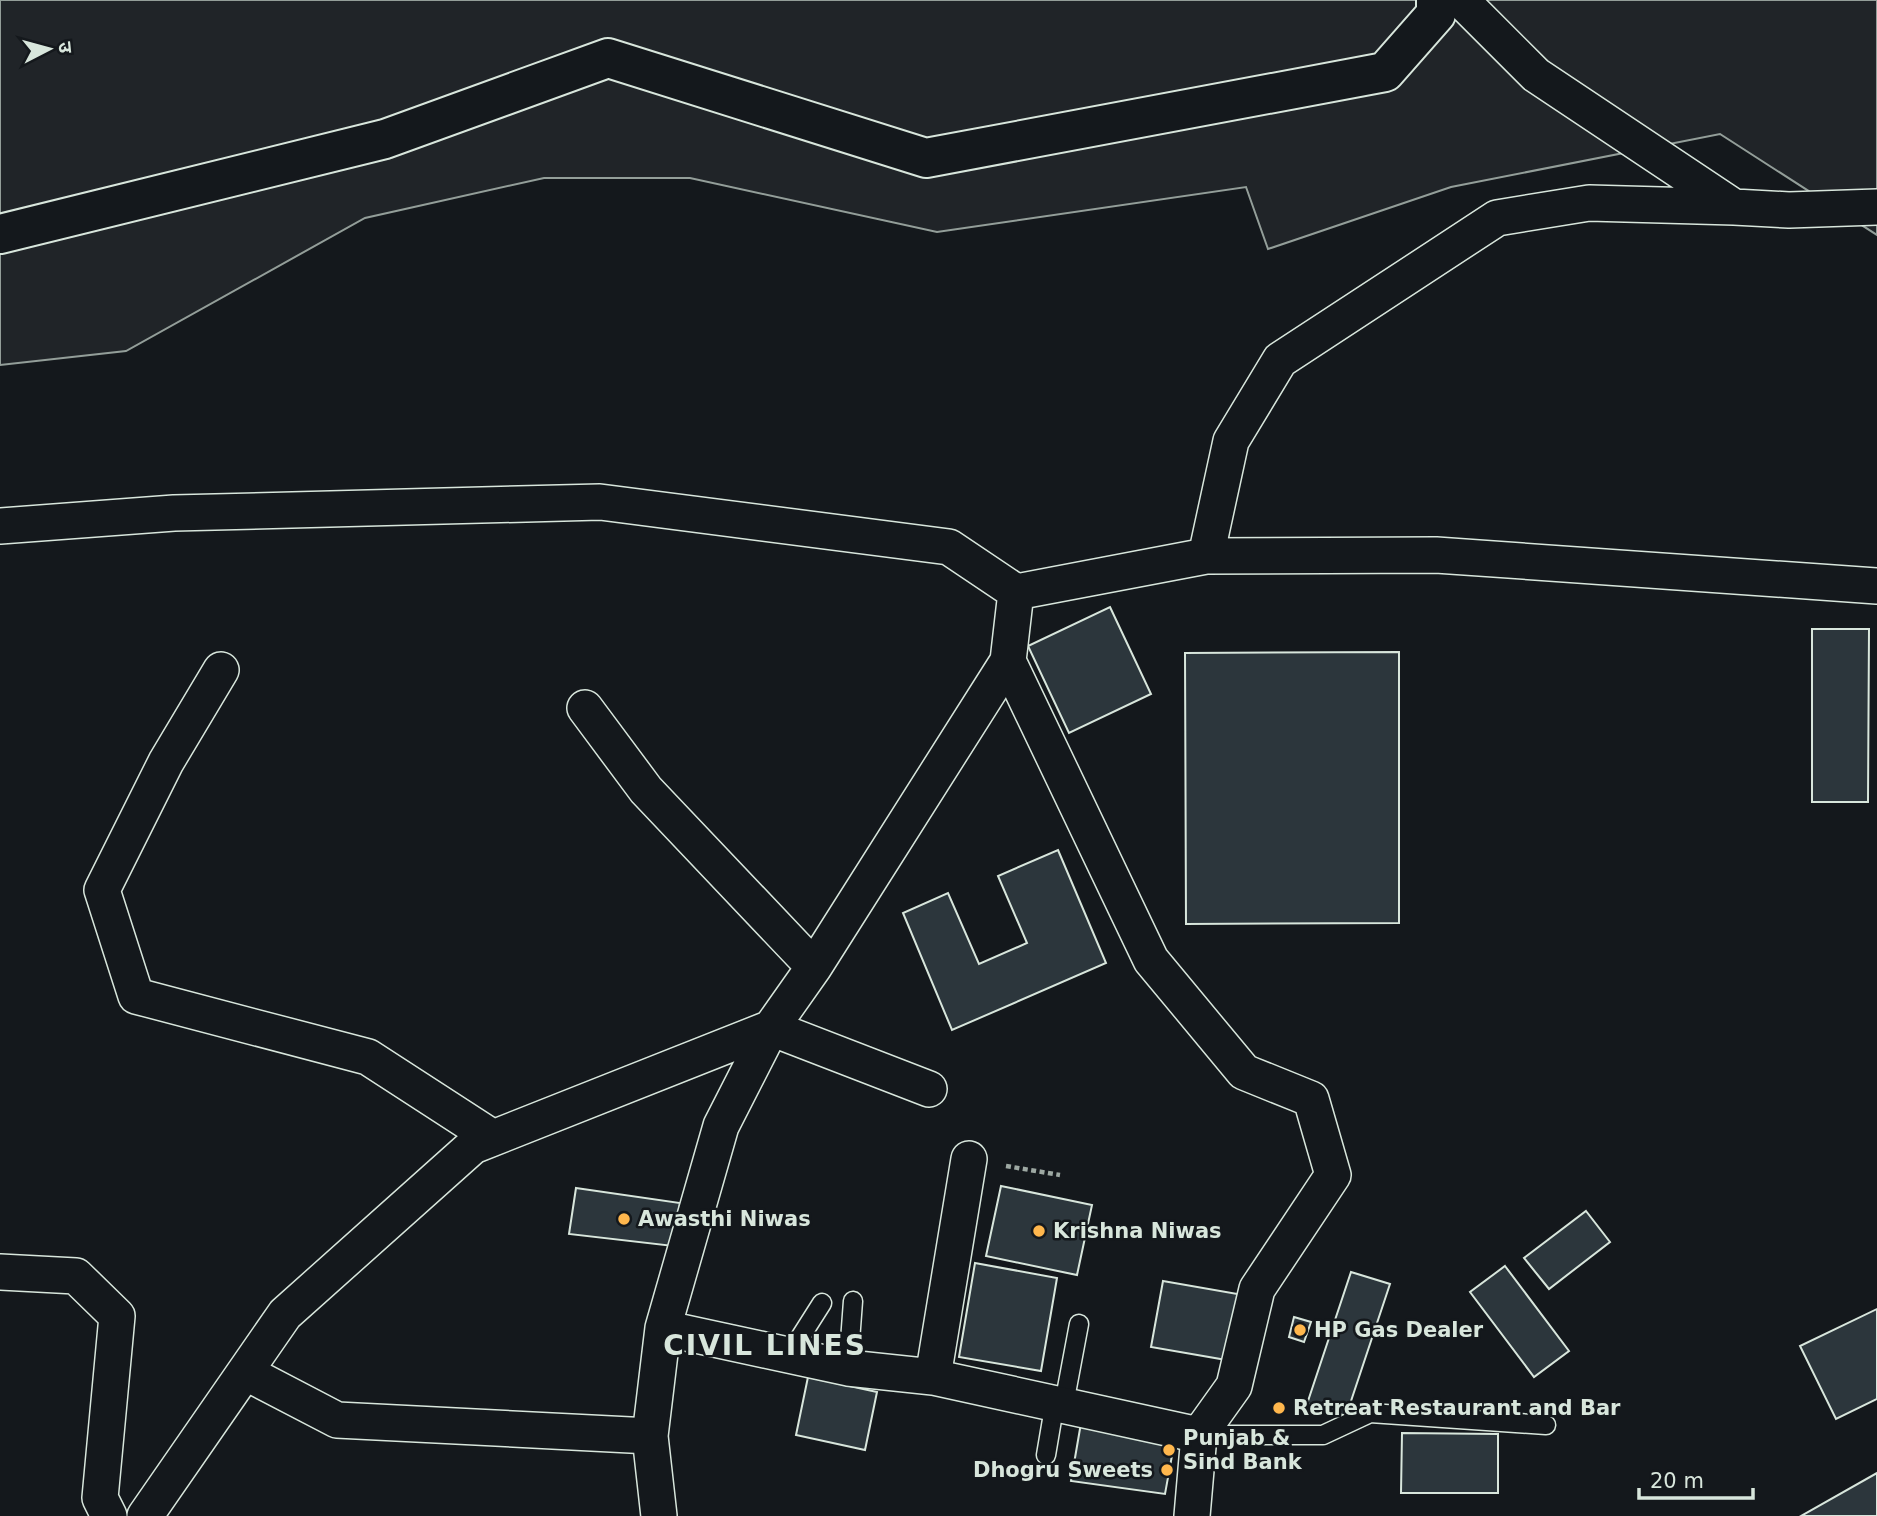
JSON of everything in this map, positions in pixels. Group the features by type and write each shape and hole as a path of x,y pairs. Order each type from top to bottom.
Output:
{"street":[{"path":"0,234 384,139 608,58 926,158 1385,72 1436,14 1436,0"},
{"path":"1461,0 1536,75 1734,207"},
{"path":"1206,556 1231,441 1280,360 1497,218 1589,204 1789,210 1877,207"},
{"path":"0,526 174,513 600,502 949,547 1016,592 1206,556 1436,555 1877,586"},
{"path":"659,1516 650,1436 663,1328 721,1126 771,1028 814,967 1007,661 1016,592"},
{"path":"1007,661 1151,960 1244,1072 1311,1099 1333,1175 1257,1289 1234,1386 1199,1435 1192,1516"},
{"path":"221,670 166,762 102,890 136,996 368,1057 493,1138"},
{"path":"585,708 646,790 814,967"},
{"path":"145,1516 285,1314 472,1146 771,1028 929,1088"},
{"path":"933,1377 969,1159"},
{"path":"0,1272 76,1276 117,1315 100,1497 109,1516"},
{"path":"663,1328 848,1368 933,1377 1199,1435"},
{"path":"245,1371 337,1420 650,1436"}],"lane":[{"path":"848,1368 853,1301"},
{"path":"789,1355 822,1303"},
{"path":"1046,1454 1079,1324"},
{"path":"1199,1435 1323,1435 1370,1413 1546,1425"}],"path":[{"path":"969,1159 1060,1175"}],"shaded area":[{"path":"0,0 1877,0 1877,235 1720,134 1451,187 1268,249 1246,187 937,232 690,178 544,178 365,218 126,351 0,365"}],"building":[{"path":"1110,607 1151,694 1069,733 1028,646"},
{"path":"1812,629 1869,629 1868,802 1812,802"},
{"path":"1399,652 1399,923 1186,924 1185,653"},
{"path":"1058,850 1106,963 952,1030 903,913 948,893 979,964 1027,943 998,876"},
{"name":"Krishna Niwas","path":"1001,1186 1092,1205 1077,1275 986,1256"},
{"name":"Awasthi Niwas","path":"576,1188 680,1203 673,1246 569,1234"},
{"path":"1586,1211 1610,1242 1549,1289 1524,1258"},
{"path":"975,1263 1057,1278 1041,1371 959,1357"},
{"path":"1505,1266 1569,1351 1534,1377 1470,1292"},
{"path":"1351,1272 1390,1284 1346,1416 1307,1404"},
{"path":"1163,1281 1249,1296 1238,1362 1151,1347"},
{"path":"1877,1309 1877,1399 1836,1419 1800,1346"},
{"name":"HP Gas Dealer","path":"1294,1317 1311,1322 1304,1342 1289,1337"},
{"path":"808,1377 877,1392 865,1450 796,1435"},
{"path":"1081,1423 1175,1439 1165,1494 1071,1481"},
{"path":"1402,1433 1498,1434 1498,1493 1401,1493"},
{"path":"1877,1473 1877,1516 1801,1516"}],"place":[{"name":"Awasthi Niwas","path":"624,1219"},
{"name":"Krishna Niwas","path":"1039,1231"},
{"name":"HP Gas Dealer","path":"1300,1330"},
{"name":"Retreat Restaurant and Bar","path":"1279,1408"},
{"name":"Punjab & Sind Bank","path":"1169,1450"},
{"name":"Dhogru Sweets","path":"1167,1470"}],"district":[{"name":"CIVIL LINES","path":"765,1345"}]}
